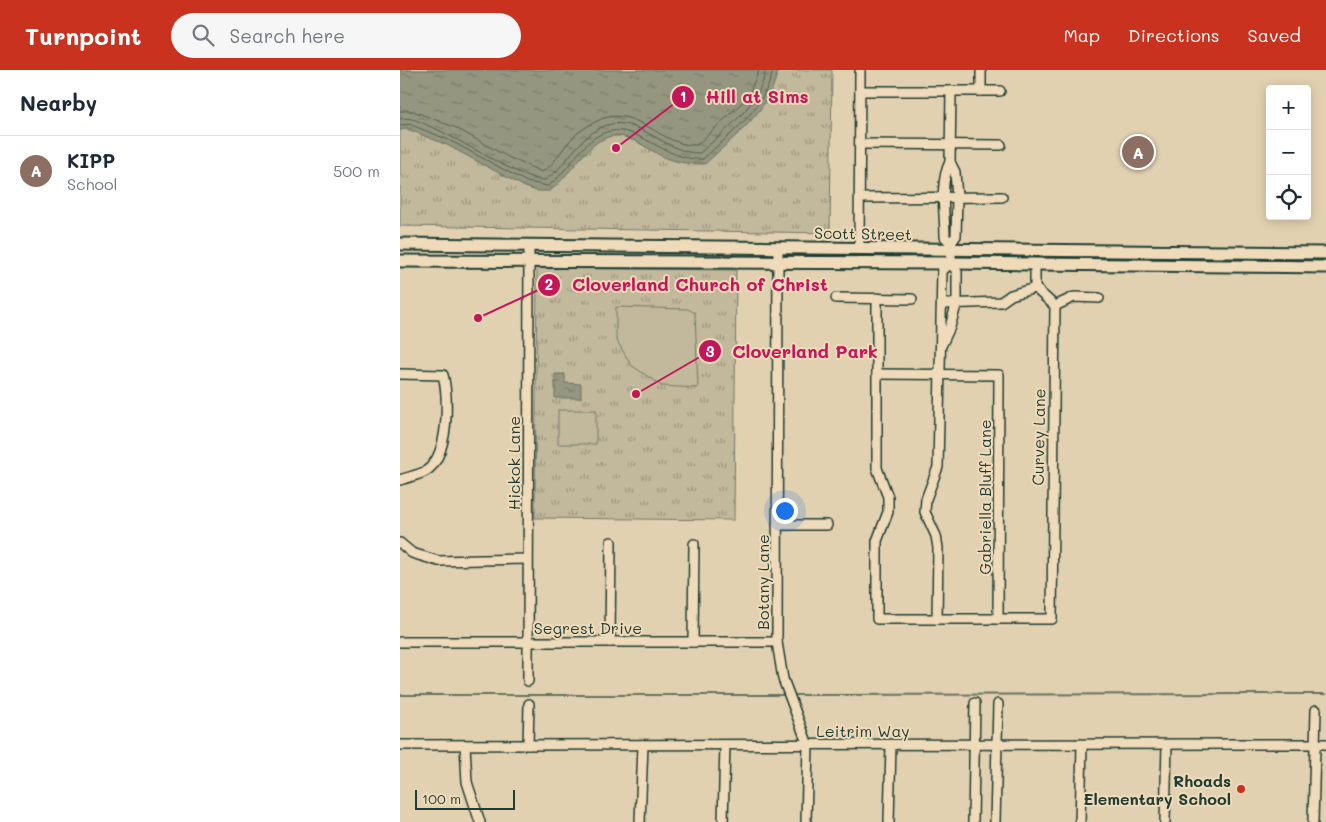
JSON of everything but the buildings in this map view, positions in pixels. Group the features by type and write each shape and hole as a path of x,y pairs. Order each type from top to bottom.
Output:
{"main road":[{"name":"Scott Street","path":"400,244 859,249 951,247 1101,251 1326,253"},
{"path":"654,247 654,262"},
{"path":"1101,251 1101,265"},
{"path":"1214,252 1214,266"},
{"name":"Scott Street","path":"400,261 951,263 1326,267"}],"street":[{"path":"859,249 860,70"},
{"path":"981,70 981,91"},
{"path":"860,91 1000,91"},
{"path":"940,349 950,326 957,302 957,272 951,263 951,247 956,236 957,197 955,172 950,162 951,91"},
{"path":"860,144 1001,145"},
{"path":"950,162 945,172 944,198 945,237 951,247"},
{"path":"860,198 1002,198"},
{"path":"945,217 957,217"},
{"name":"Hickok Lane","path":"528,680 529,246"},
{"name":"Botany Lane","path":"778,248 777,642 781,671 808,745 806,822"},
{"path":"937,619 938,548 926,506 929,488 938,467 938,374 942,271 951,263"},
{"path":"1035,264 1035,288 1055,306 1074,297 1099,298"},
{"path":"942,304 1001,302 1011,295 1035,288"},
{"path":"836,298 912,298"},
{"path":"877,298 877,468 888,497 888,512 877,540 878,618 998,619"},
{"name":"Curvey Lane","path":"998,619 1052,619 1055,306"},
{"path":"400,374 443,375 446,384 445,438 440,454 427,471 400,480"},
{"path":"877,374 938,374"},
{"name":"Gabriella Bluff Lane","path":"938,374 999,375 998,619"},
{"path":"777,525 827,525"},
{"path":"610,642 611,542"},
{"path":"400,543 412,553 438,561 527,559"},
{"path":"693,642 694,544"},
{"name":"Segrest Drive","path":"400,642 777,642"},
{"path":"528,745 529,704"},
{"path":"973,822 975,704"},
{"path":"995,822 998,704"},
{"path":"1313,822 1316,710"},
{"path":"1166,822 1167,744"},
{"name":"Leitrim Way","path":"400,745 1326,744"},
{"path":"465,745 467,782 480,822"},
{"path":"640,822 643,745"},
{"path":"723,822 725,745"},
{"path":"890,822 891,745"},
{"path":"1080,822 1082,745"}],"green space":[{"path":"400,70 832,70 830,233 400,226"},
{"path":"537,268 736,270 734,520 535,518"},
{"path":"616,307 688,309 695,313 698,388 662,386 631,365 616,339"},
{"path":"558,410 596,410 596,444 558,444"}],"water":[{"path":"400,70 778,70 774,85 759,111 739,133 705,164 674,161 630,139 622,136 613,136 604,138 595,144 550,191 537,191 525,187 447,145 407,129 400,130"},
{"path":"555,374 565,374 565,383 581,384 581,398 555,398"}],"waterway":[{"path":"792,695 1326,694"},
{"path":"400,695 785,695"}],"place":[{"name":"Hill at Sims","path":"616,148"},
{"name":"KIPP","path":"1138,152"},
{"name":"Cloverland Church of Christ","path":"478,318"},
{"name":"Cloverland Park","path":"636,394"},
{"name":"Rhoads Elementary School","path":"1241,789"}]}
